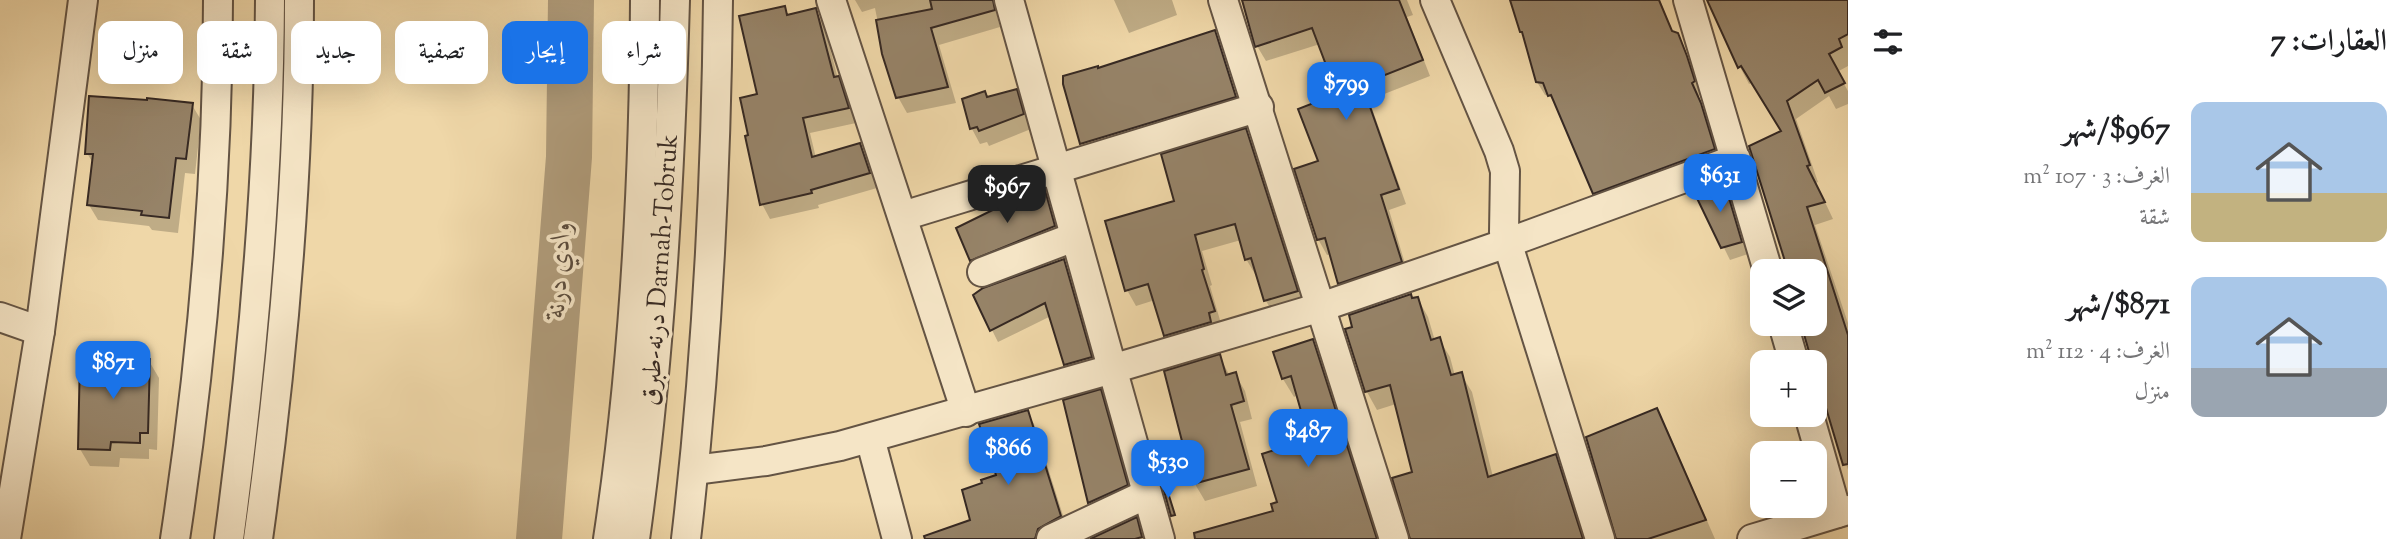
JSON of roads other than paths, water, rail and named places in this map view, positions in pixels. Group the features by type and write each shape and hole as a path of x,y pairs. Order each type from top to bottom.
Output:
{"street":[{"path":"6,539 40,331 83,0"},
{"path":"175,539 203,317 215,120 218,0"},
{"path":"229,539 255,311 264,195 270,0"},
{"path":"258,539 283,341 297,139 299,0"},
{"path":"608,539 625,402 640,213 645,0"},
{"name":"درنه-طبرق Darnah-Tobruk","path":"635,539 652,408 664,260 672,124 675,0"},
{"path":"686,539 712,241 718,0"},
{"path":"831,0 966,412"},
{"path":"1009,0 1160,539"},
{"path":"1223,0 1394,539"},
{"path":"1435,0 1499,151 1504,171 1502,218 1507,243 1600,539"},
{"path":"1688,0 1765,259"},
{"path":"903,216 1259,107"},
{"path":"694,470 766,461 870,438 1321,307 1507,243 1736,159"},
{"path":"982,272 1074,237"},
{"path":"0,317 40,331"},
{"path":"1752,539 1828,521 1811,427"},
{"path":"870,438 897,539"},
{"path":"1051,539 1147,494"}],"waterway":[{"name":"وادي درنة","path":"539,539 569,157 571,0"}]}
